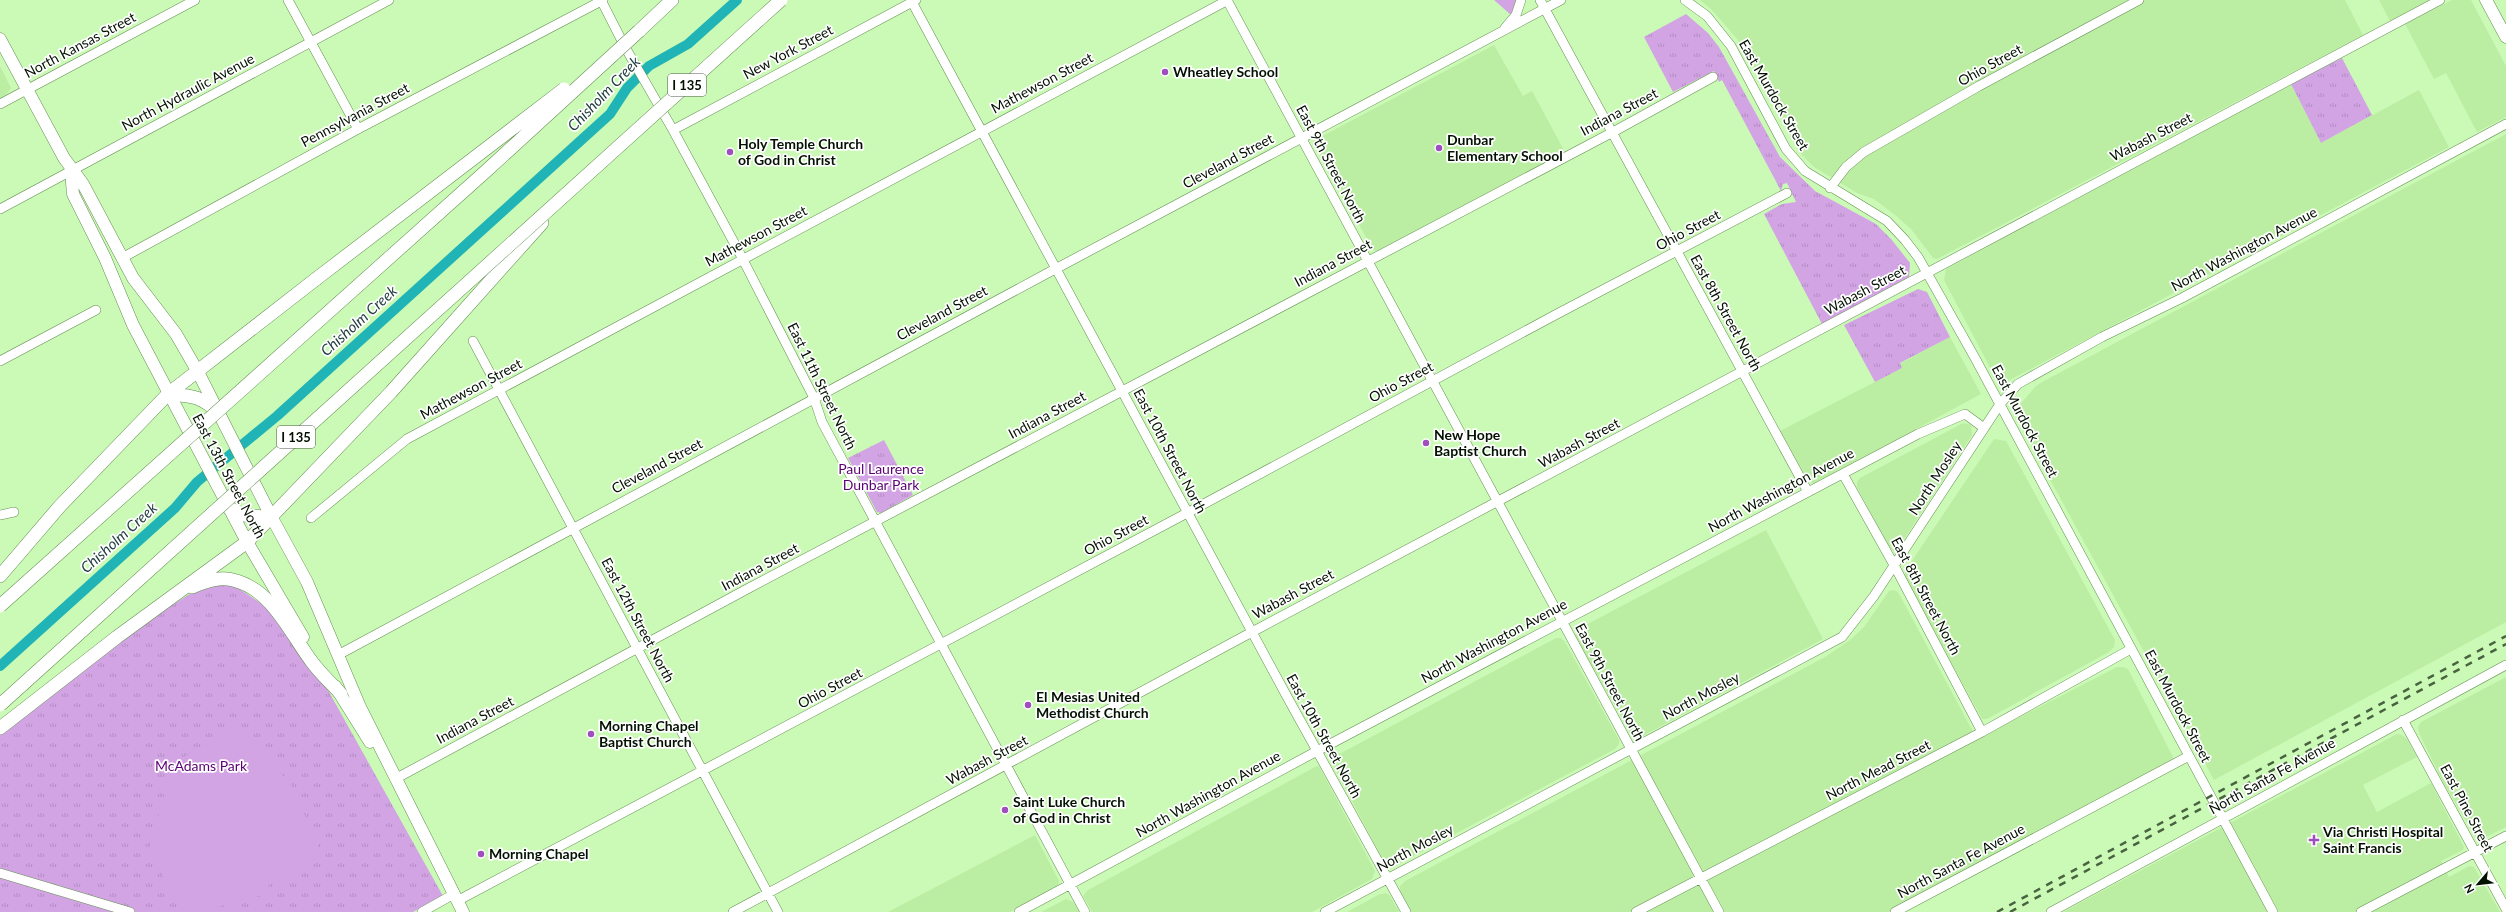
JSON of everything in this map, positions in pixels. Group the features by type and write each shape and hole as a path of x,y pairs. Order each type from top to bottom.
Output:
{"highway":[{"path":"0,606 485,172 672,0"},
{"name":"I 135","path":"0,705 198,524 594,170 781,0"},
{"path":"0,576 60,506 168,394 639,31"},
{"path":"0,728 117,637 247,542 272,518 390,392 536,228 594,170"},
{"path":"168,394 192,396 206,400 219,413"},
{"path":"230,508 244,515 272,518"},
{"path":"177,592 216,579 233,580 252,588 266,598 313,663 341,694"}],"main road":[{"path":"2486,0 2506,37"},
{"name":"East 13th Street North","path":"0,39 26,90 71,171 83,184 133,278 176,334 198,372 272,518 307,582 360,707 463,912"},
{"name":"East 13th Street North","path":"71,171 73,194 105,258 133,325 168,394 247,542 296,626 341,694 356,721 395,779"}],"street":[{"name":"North Kansas Street","path":"0,104 195,0"},
{"path":"288,0 358,129"},
{"name":"North Hydraulic Avenue","path":"0,209 389,0"},
{"name":"East 11th Street North","path":"602,0 625,47 656,104 673,130 743,259 814,398 822,422 940,645 1085,912"},
{"name":"Pennsylvania Street","path":"122,258 358,129 602,0"},
{"name":"Mathewson Street","path":"311,518 407,439 1228,0"},
{"name":"East 9th Street North","path":"1228,0 1719,912"},
{"path":"1503,31 1516,15 1521,0"},
{"name":"East 8th Street North","path":"1540,0 1808,492"},
{"name":"Cleveland Street","path":"338,655 573,527 1561,0"},
{"name":"East Murdock Street","path":"1685,0 1707,16 1731,46 1791,156 1805,170 1830,188 1872,211 1894,227 1918,257 2000,404 2273,912"},
{"name":"Ohio Street","path":"1830,188 1855,158 1981,85 2139,0"},
{"name":"Wabash Street","path":"733,912 1252,632 2440,0"},
{"name":"East 10th Street North","path":"914,1 981,132 1187,514 1406,912"},
{"name":"New York Street","path":"673,130 914,1"},
{"name":"Indiana Street","path":"395,779 637,648 1613,132 1713,77"},
{"name":"North Washington Avenue","path":"2000,404 2018,384 2096,340 2182,298 2506,124"},
{"name":"Ohio Street","path":"422,912 455,898 703,771 1187,514 1676,251 1788,193"},
{"path":"0,361 96,310"},
{"name":"East 12th Street North","path":"473,341 778,912"},
{"name":"North Mosley","path":"1325,912 1842,637 1874,596 2000,404"},
{"name":"North Washington Avenue","path":"1019,912 1317,751 1918,434 1965,414 1984,428"},
{"name":"East 8th Street North","path":"1843,474 1894,565 1982,732"},
{"path":"0,515 14,512"},
{"name":"North Mead Street","path":"1636,912 1982,732 2131,649"},
{"name":"North Santa Fe Avenue","path":"2050,912 2506,665"},
{"name":"East Pine Street","path":"2404,720 2506,909"},
{"name":"North Santa Fe Avenue","path":"1895,912 2189,756"},
{"path":"2361,912 2506,836"},
{"path":"0,873 130,912"}],"shaded area":[{"path":"1700,0 2345,0 2363,35 1937,259 1933,258 1911,229 1895,215 1874,199 1857,193 1814,167 1802,155 1738,40 1712,10"},
{"path":"2379,0 2431,0 2390,21"},
{"path":"2452,0 2471,0 2506,66 2506,117 2477,132 2446,73 2434,79 2405,24"},
{"name":"Dunbar Elementary School","path":"1494,45 1523,96 1532,91 1565,152 1377,251 1373,250 1313,141"},
{"path":"0,66 11,88 6,95 0,98"},
{"path":"2291,84 2321,143 2419,90 2449,147 2008,381 1996,379 1944,280 1946,269"},
{"path":"2506,134 2506,622 2214,780 2017,419 2016,409 2036,386 2044,381"},
{"path":"1950,337 1981,394 1815,484 1809,482 1780,431 1902,368 1900,364"},
{"path":"1963,423 1971,425 1972,435 1899,547 1894,551 1890,549 1857,487 1857,482 1860,478"},
{"path":"1994,439 2006,441 2115,640 2114,647 2109,652 1987,719 1982,719 1905,577 1905,571"},
{"path":"1766,530 1823,639 1639,738 1633,738 1575,636 1577,632 1580,628"},
{"path":"1894,590 1898,592 1977,739 2117,667 2123,667 2128,669 2175,761 1892,912 1411,912 1400,892 1400,886 1405,881 1825,657 1850,640 1864,627 1889,591"},
{"path":"1556,638 1561,638 1565,642 1619,740 1619,744 1615,749 1389,869 1386,866 1330,759"},
{"path":"2506,677 2506,827 2478,841 2444,784 2419,733 2418,727 2421,722"},
{"name":"Via Christi Hospital Saint Francis","path":"2397,734 2402,735 2407,739 2417,757 2363,785 2377,812 2431,783 2464,847 2463,850 2441,861 2449,877 2469,866 2474,867 2500,912 2063,912"},
{"path":"1319,766 1375,871 1372,879 1312,912 1092,912 1083,896 1088,890"},
{"path":"1035,835 1059,881 1058,885 1054,889 1010,912 888,912"},
{"path":"1386,893 1390,896 1399,912 1347,912 1378,895"},
{"path":"1066,899 1073,902 1079,912 1041,912"}],"green space":[{"path":"1494,0 1516,0 1511,15"},
{"path":"1686,14 1708,33 1719,47 1780,157 1815,191 1876,224 1891,239 1910,263 1909,277 1822,324 1764,214 1782,204 1796,202 1787,183 1783,184 1781,191 1722,80 1719,82 1714,71 1673,92 1644,37"},
{"path":"2342,58 2372,115 2321,143 2291,84"},
{"path":"1918,289 1927,292 1950,337 1900,363 1902,368 1875,382 1844,325"},
{"name":"Paul Laurence Dunbar Park","path":"884,440 913,495 881,513 877,512 848,458"},
{"name":"McAdams Park","path":"216,584 235,586 265,606 329,692 443,896 413,912 0,912 0,735 156,615 190,594"},
{"path":"241,726 301,797 297,800 319,843 312,866 268,885 270,893 199,912 182,912 149,849 173,763"}],"waterway":[{"name":"Chisholm Creek","path":"0,666 175,508 197,482 277,416 610,114 627,88 649,66 688,44 737,0"}],"railway":[{"path":"1997,912 2506,636"},
{"path":"2010,912 2506,644"}],"place":[{"name":"Wheatley School","path":"1165,72"},
{"name":"Dunbar Elementary School","path":"1439,148"},
{"name":"Holy Temple Church of God in Christ","path":"730,152"},
{"name":"New Hope Baptist Church","path":"1426,443"},
{"name":"El Mesias United Methodist Church","path":"1028,705"},
{"name":"Morning Chapel Baptist Church","path":"591,734"},
{"name":"Saint Luke Church of God in Christ","path":"1005,810"},
{"name":"Via Christi Hospital Saint Francis","path":"2314,840"},
{"name":"Morning Chapel","path":"481,854"}]}
